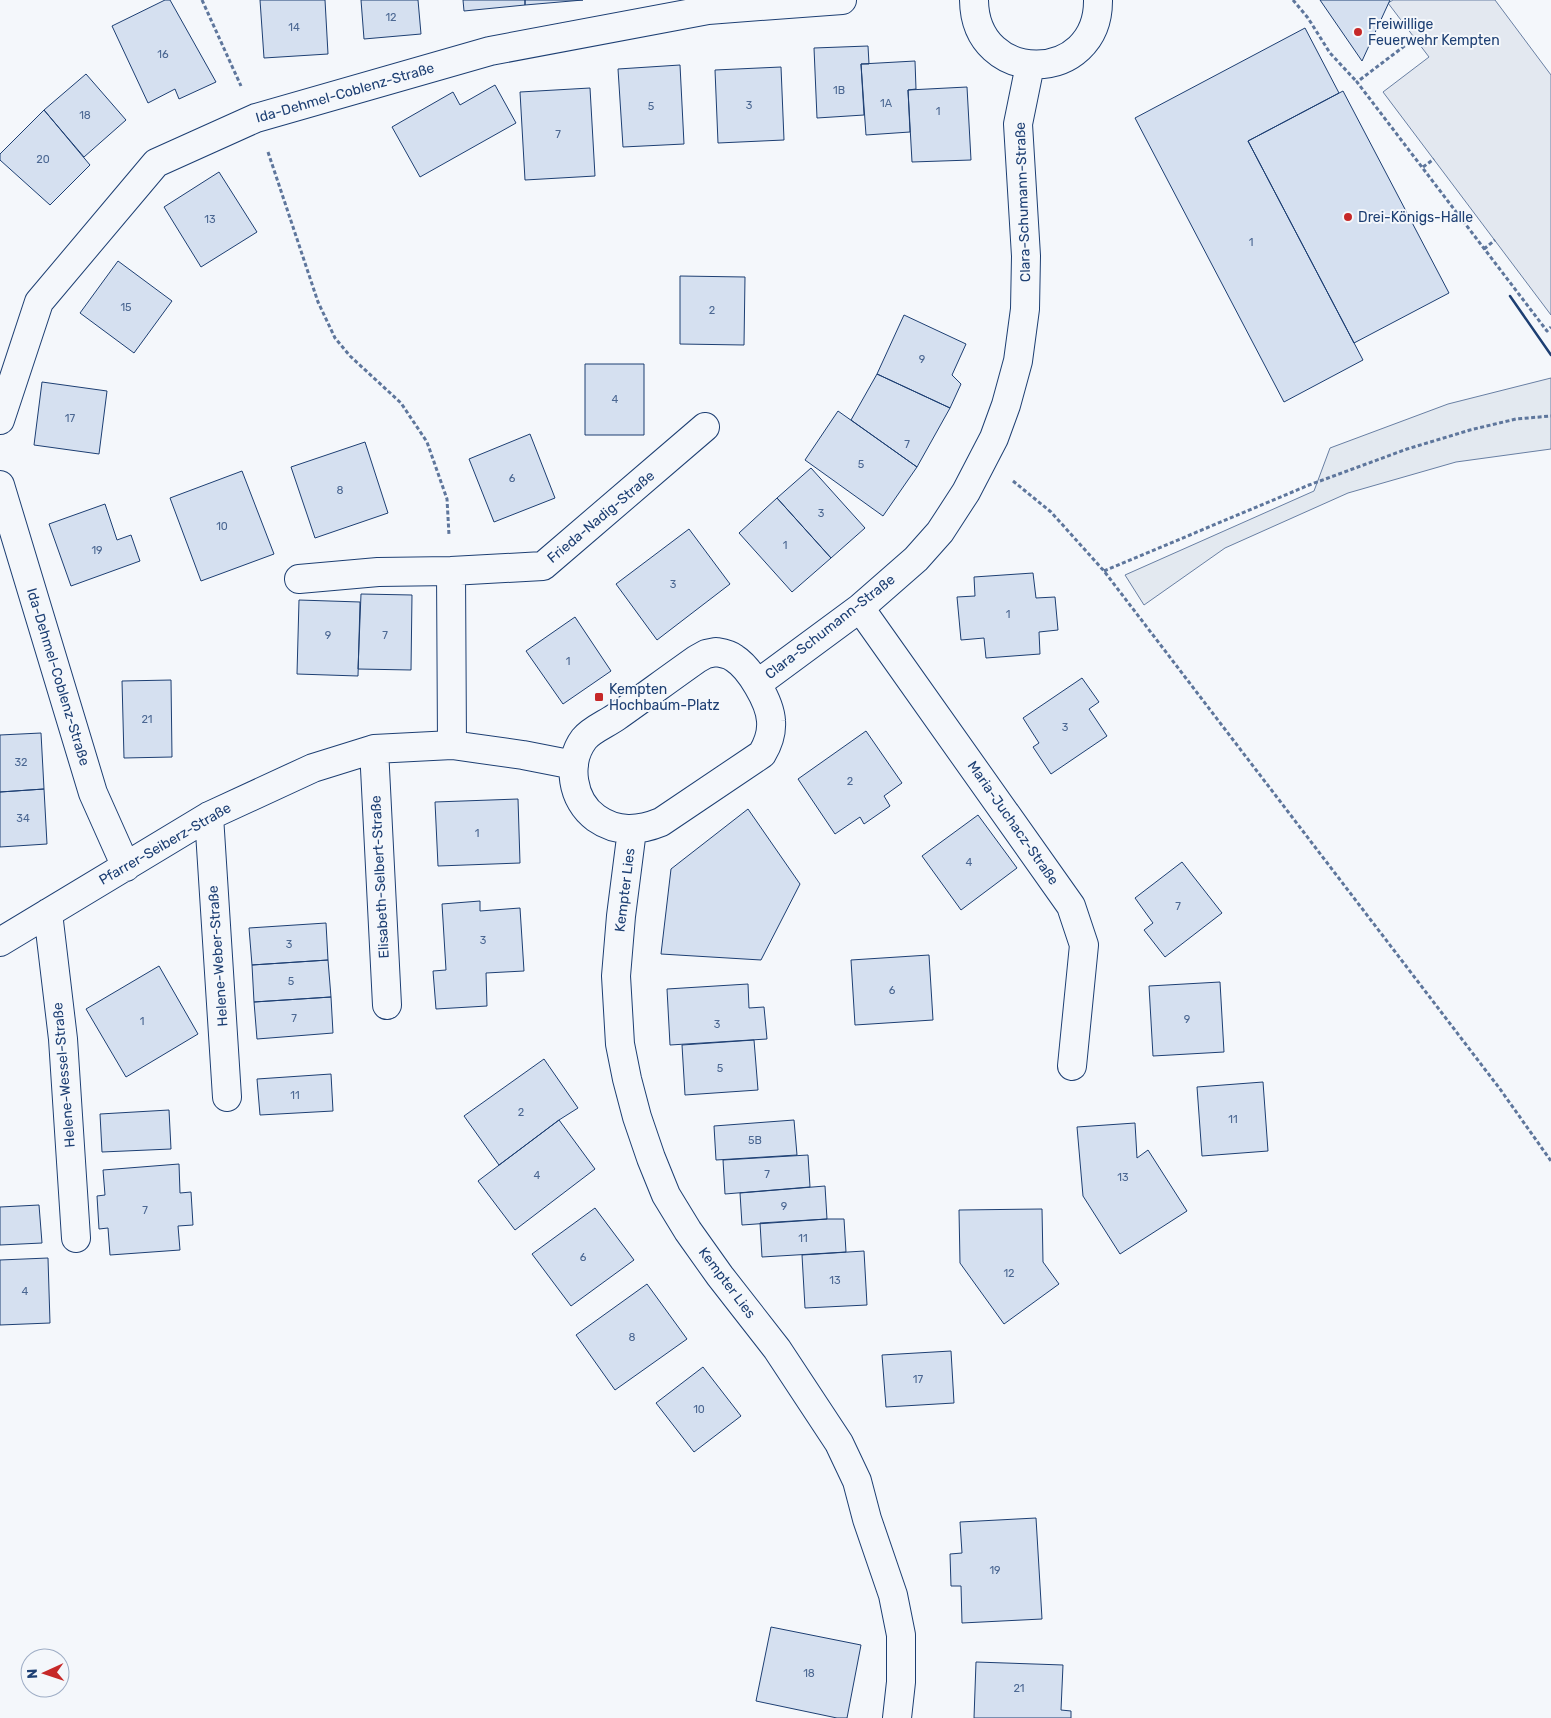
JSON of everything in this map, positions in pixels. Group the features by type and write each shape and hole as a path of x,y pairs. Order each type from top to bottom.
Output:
{"street":[{"name":"Ida-Dehmel-Coblenz-Straße","path":"0,420 39,302 156,163 256,118 490,50 708,10 842,0"},
{"path":"974,0 974,13 979,28 988,42 999,54 1014,61 1030,65 1048,64 1067,58 1082,46 1093,30 1098,12 1098,0"},
{"name":"Clara-Schumann-Straße","path":"756,684 860,608 916,560 940,532 966,492 994,438 1006,405 1018,361 1025,309 1026,256 1018,124 1030,65"},
{"name":"Frieda-Nadig-Straße","path":"299,579 378,572 451,571 543,566 706,427"},
{"name":"Ida-Dehmel-Coblenz-Straße","path":"0,485 93,793 126,867"},
{"path":"451,571 452,744"},
{"name":"Maria-Juchacz-Straße","path":"860,608 1071,906 1084,945 1072,1066"},
{"path":"716,652 735,658 756,684 766,700 771,722 767,744 762,754 661,822 647,828 632,830 606,824 592,815 585,807 575,787 573,776 574,765 585,737 706,654 716,652"},
{"name":"Pfarrer-Seiberz-Straße","path":"0,942 209,816 313,768 374,749 452,744 574,765"},
{"name":"Elisabeth-Selbert-Straße","path":"374,749 387,1005"},
{"name":"Helene-Weber-Straße","path":"209,816 227,1097"},
{"name":"Kempter Lies","path":"632,830 621,916 616,976 620,1044 637,1117 650,1158 666,1195 688,1231 788,1365 840,1443 857,1481 867,1518 893,1595 901,1635 901,1682 897,1718"},
{"name":"Helene-Wessel-Straße","path":"48,913 63,1039 76,1238"}],"path":[{"path":"202,0 256,118 318,302 335,338 350,356 401,403 427,442 447,499 451,571"},
{"path":"1293,0 1308,18 1330,53 1357,82 1547,331 1551,328"},
{"path":"1357,82 1415,38"},
{"path":"1423,167 1434,159"},
{"path":"1484,249 1495,240"},
{"path":"1104,571 1309,484 1407,449 1470,430 1516,419 1551,416"},
{"path":"982,464 1003,474 1051,512 1104,571 1500,1089 1551,1161"}],"shaded area":[{"path":"1393,0 1495,0 1551,75 1551,315 1383,92 1429,57 1388,3"},
{"path":"1551,378 1551,449 1456,462 1348,493 1225,548 1144,605 1125,575 1314,491 1330,448 1448,404"}],"building":[{"path":"165,0 170,0 216,82 179,99 175,89 148,103 112,26"},
{"path":"260,0 325,0 328,54 264,58"},
{"path":"361,0 418,0 421,34 364,39"},
{"path":"463,0 525,0 525,5 464,11"},
{"path":"525,0 583,0 525,5"},
{"name":"Freiwillige Feuerwehr Kempten","path":"1320,0 1390,0 1362,61"},
{"path":"1305,28 1339,93 1248,141 1363,360 1284,402 1135,118"},
{"path":"868,46 869,64 861,64 864,115 817,118 814,48"},
{"path":"915,61 916,89 908,90 910,132 866,135 861,64"},
{"path":"680,65 684,144 623,147 618,69"},
{"path":"781,67 784,140 718,143 715,70"},
{"path":"86,74 126,120 84,157 44,110"},
{"path":"495,85 516,123 420,177 392,127 453,92 460,105"},
{"path":"967,87 971,160 912,162 908,90"},
{"path":"590,88 595,176 525,180 520,92"},
{"name":"Drei-Königs-Halle","path":"1343,91 1449,293 1354,343 1248,141"},
{"path":"44,110 90,165 50,205 0,160 0,154"},
{"path":"219,172 257,232 201,267 164,207"},
{"path":"118,261 172,301 134,353 80,313"},
{"path":"680,276 745,277 744,345 680,344"},
{"path":"904,315 966,344 952,375 961,384 950,408 877,374"},
{"path":"585,364 644,364 644,435 585,435"},
{"path":"877,374 950,408 917,467 851,420"},
{"path":"42,382 107,391 99,454 34,445"},
{"path":"838,411 917,467 883,516 805,460"},
{"path":"530,434 555,498 494,522 469,459"},
{"path":"365,442 388,513 315,538 291,467"},
{"path":"811,468 865,528 831,558 777,498"},
{"path":"242,471 274,554 201,581 170,498"},
{"path":"777,498 831,558 792,592 739,533"},
{"path":"105,504 117,540 131,535 140,561 71,586 49,524"},
{"path":"689,529 730,584 657,640 616,584"},
{"path":"1033,573 1036,598 1055,597 1058,630 1039,632 1040,654 986,658 984,638 961,640 957,597 975,596 974,577"},
{"path":"361,594 412,595 411,670 358,669"},
{"path":"299,600 360,602 358,676 297,674"},
{"path":"575,617 611,671 563,704 526,651"},
{"path":"1082,678 1099,702 1089,709 1107,736 1051,774 1033,747 1039,743 1023,718"},
{"path":"171,680 172,757 124,758 122,681"},
{"path":"866,731 902,783 884,796 890,806 864,824 860,817 835,834 798,779"},
{"path":"41,733 44,789 0,792 0,735"},
{"path":"44,789 47,844 0,847 0,792"},
{"path":"518,799 520,863 438,866 435,802"},
{"path":"748,809 800,884 761,960 661,954 671,869"},
{"path":"978,815 1017,868 961,910 922,856"},
{"path":"1182,862 1222,913 1165,957 1144,930 1153,923 1135,898"},
{"path":"480,901 480,911 520,908 524,971 486,973 487,1006 436,1009 433,971 446,970 442,904"},
{"path":"326,923 328,960 252,965 249,928"},
{"path":"929,955 933,1020 855,1025 851,960"},
{"path":"328,960 331,997 254,1002 252,965"},
{"path":"159,966 198,1034 126,1077 86,1009"},
{"path":"1220,982 1224,1052 1153,1056 1149,986"},
{"path":"748,984 749,1008 764,1007 767,1039 670,1045 667,989"},
{"path":"331,997 333,1033 257,1039 254,1002"},
{"path":"754,1040 758,1090 685,1095 682,1045"},
{"path":"544,1059 578,1108 499,1165 464,1116"},
{"path":"331,1074 333,1111 260,1115 257,1079"},
{"path":"1263,1082 1268,1151 1202,1156 1197,1087"},
{"path":"169,1110 171,1149 102,1152 100,1114"},
{"path":"559,1120 595,1169 515,1230 478,1181"},
{"path":"794,1120 797,1155 716,1160 714,1126"},
{"path":"1135,1123 1137,1158 1148,1150 1187,1211 1120,1254 1083,1196 1077,1127"},
{"path":"808,1155 810,1187 725,1194 723,1160"},
{"path":"179,1164 180,1193 191,1192 193,1225 178,1226 180,1250 110,1255 108,1228 99,1229 97,1196 105,1195 103,1170"},
{"path":"825,1186 827,1219 742,1225 740,1193"},
{"path":"39,1205 42,1243 0,1245 0,1207"},
{"path":"595,1208 634,1260 571,1306 532,1254"},
{"path":"1042,1209 1043,1262 1059,1284 1004,1324 960,1263 959,1210"},
{"path":"844,1219 846,1252 762,1257 760,1223"},
{"path":"864,1251 867,1305 805,1308 802,1255"},
{"path":"48,1258 50,1323 0,1325 0,1260"},
{"path":"647,1284 687,1339 615,1390 576,1335"},
{"path":"951,1351 954,1403 886,1407 882,1355"},
{"path":"703,1367 741,1416 694,1452 656,1403"},
{"path":"1036,1518 1042,1619 962,1623 961,1586 951,1586 950,1554 962,1553 960,1522"},
{"path":"771,1627 861,1645 847,1718 837,1718 756,1701"},
{"path":"976,1662 1063,1665 1061,1710 1071,1711 1071,1718 974,1718"}],"wall":[{"path":"1510,296 1551,355"}],"place":[{"name":"Freiwillige Feuerwehr Kempten","path":"1358,32"},
{"name":"Drei-Königs-Halle","path":"1348,217"},
{"name":"Kempten Hochbaum-Platz","path":"599,697"}]}
